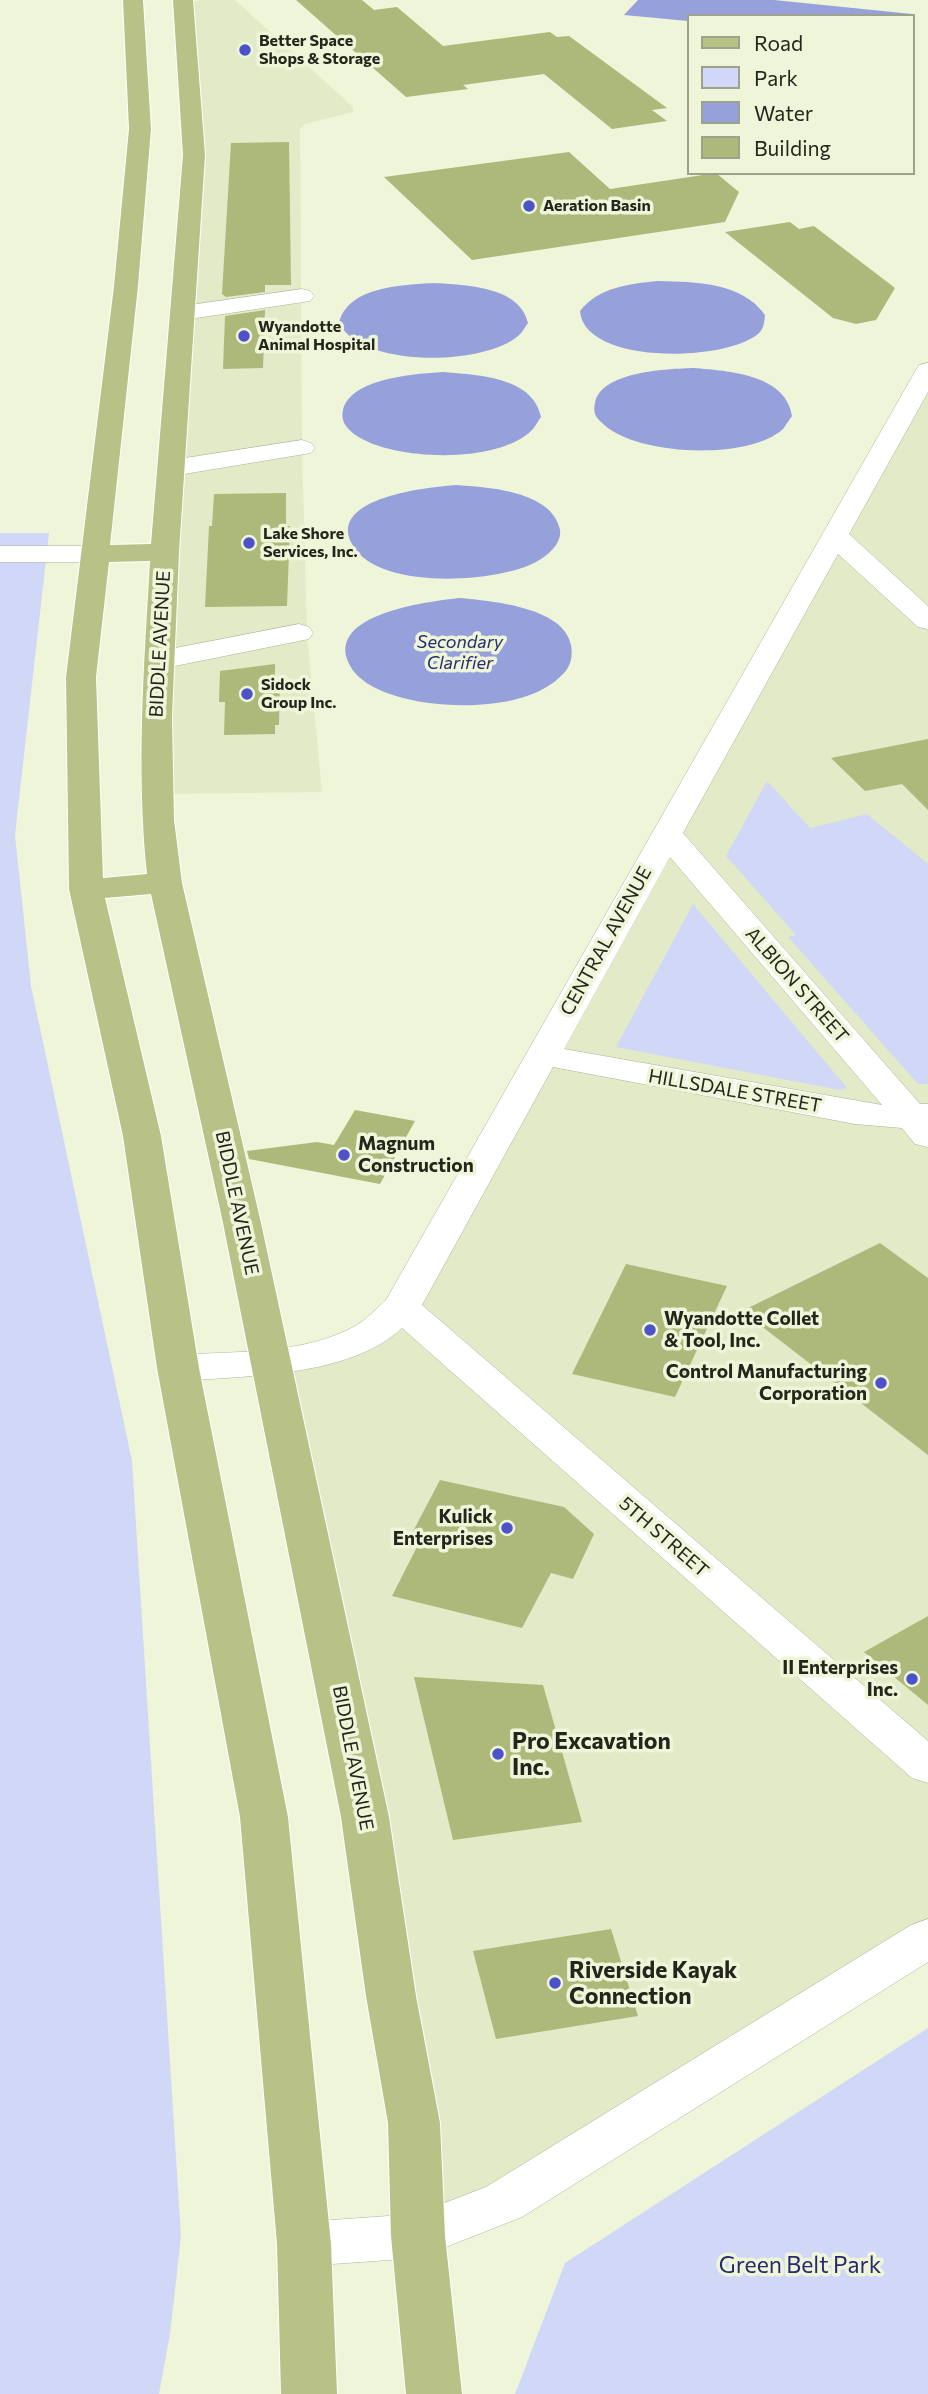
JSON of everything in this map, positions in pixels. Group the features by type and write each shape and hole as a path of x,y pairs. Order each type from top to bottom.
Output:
{"main road":[{"name":"BIDDLE AVENUE","path":"164,5 140,130 166,162 161,292 96,554 81,677 86,889 142,1136 178,1368 264,1817 304,2244 309,2394"},
{"name":"BIDDLE AVENUE","path":"164,5 186,66 191,92 166,162 161,292 172,468 165,552 155,767 165,883 242,1223 269,1361 310,1541 365,1817 391,1996 414,2123 418,2236 434,2394"},
{"path":"96,554 165,552"},
{"path":"86,889 165,883"}],"street":[{"path":"161,292 302,296"},
{"name":"CENTRAL AVENUE","path":"178,1368 269,1361 323,1352 370,1334 401,1307 928,370"},
{"path":"172,468 302,448"},
{"path":"835,536 928,621"},
{"path":"0,554 96,554"},
{"path":"160,660 299,633"},
{"name":"ALBION STREET","path":"667,834 923,1122"},
{"name":"HILLSDALE STREET","path":"542,1055 855,1113 923,1122"},
{"name":"5TH STREET","path":"401,1307 928,1766"},
{"path":"304,2244 418,2236 504,2202 928,1938"}],"shaded area":[{"path":"202,0 235,0 353,107 353,112 305,124 300,129 302,448 307,635 322,792 157,794 183,313 183,4"},
{"path":"928,370 928,1938 418,2236 269,1361 370,1334"}],"green space":[{"path":"0,533 49,533 15,835 31,986 132,1461 181,2236 170,2334 159,2394 0,2394"},
{"path":"767,781 810,828 867,814 928,864 928,1084 918,1084 788,937 796,935 726,856"},
{"path":"693,904 847,1088 840,1090 616,1047"},
{"name":"Green Belt Park","path":"928,2028 928,2394 515,2394 565,2263"}],"water":[{"path":"638,0 774,0 912,14 687,14 687,21 624,15"},
{"path":"658,281 702,283 731,290 755,304 765,315 763,328 758,334 741,343 717,350 688,353 629,349 605,341 587,329 580,311 596,297 626,285"},
{"path":"434,283 475,287 503,295 514,301 523,311 528,323 518,336 501,346 478,353 424,358 397,355 372,348 352,338 339,323 344,311 353,301 365,295 393,287"},
{"path":"694,368 738,373 767,383 779,391 792,416 783,429 766,439 718,450 691,450 663,448 638,442 617,433 596,416 595,403 600,392 609,384 637,374"},
{"path":"442,372 486,377 515,386 527,393 536,403 541,417 532,430 517,441 496,449 446,455 420,454 374,444 357,436 346,425 343,410 348,399 358,391 385,380"},
{"name":"Secondary Clarifier","path":"456,485 501,490 532,499 555,517 560,530 559,540 549,553 536,562 494,575 467,578 410,576 385,570 365,559 352,544 348,528 354,515 367,505 405,492"},
{"name":"Secondary Clarifier","path":"460,598 524,608 555,622 565,632 571,645 568,668 548,686 528,695 507,701 459,705 415,701 389,694 367,683 350,666 346,643 355,630 369,620 408,606"}],"building":[{"path":"296,0 362,0 374,10 397,7 443,46 550,32 557,37 569,36 667,108 652,110 667,121 612,129 544,74 463,85 468,89 406,97"},
{"path":"289,142 291,285 265,285 265,292 226,297 222,294 231,143"},
{"name":"Aeration Basin","path":"569,152 610,189 718,175 739,192 725,222 472,260 384,177"},
{"path":"790,222 799,229 814,226 895,288 876,320 856,324 833,318 725,232"},
{"name":"Wyandotte Animal Hospital","path":"265,310 263,368 223,369 225,316"},
{"path":"286,493 286,526 290,526 287,606 205,607 209,526 212,526 214,494"},
{"name":"Sidock Group Inc.","path":"275,664 275,679 280,680 279,725 275,725 275,734 224,735 225,702 219,702 220,671"},
{"path":"928,739 928,810 902,784 865,791 831,758"},
{"name":"Magnum Construction","path":"355,1110 415,1121 380,1184 249,1159 247,1151 317,1142 334,1145"},
{"name":"Control Manufacturing Corporation","path":"880,1243 928,1278 928,1455 742,1311"},
{"name":"Wyandotte Collet & Tool, Inc.","path":"626,1264 727,1286 675,1397 572,1374"},
{"path":"440,1480 564,1507 594,1534 573,1579 551,1573 522,1628 392,1596 420,1541 409,1539"},
{"name":"II Enterprises Inc.","path":"928,1616 928,1705 864,1652"},
{"name":"Pro Excavation Inc.","path":"414,1677 543,1685 582,1822 453,1840"},
{"name":"Riverside Kayak Connection","path":"611,1929 638,2016 496,2039 473,1951"}],"place":[{"name":"Better Space Shops & Storage","path":"245,50"},
{"name":"Aeration Basin","path":"529,206"},
{"name":"Wyandotte Animal Hospital","path":"244,336"},
{"name":"Lake Shore Services, Inc.","path":"249,543"},
{"name":"Sidock Group Inc.","path":"247,694"},
{"name":"Magnum Construction","path":"344,1155"},
{"name":"Wyandotte Collet & Tool, Inc.","path":"650,1330"},
{"name":"Control Manufacturing Corporation","path":"881,1383"},
{"name":"Kulick Enterprises","path":"507,1528"},
{"name":"II Enterprises Inc.","path":"912,1679"},
{"name":"Pro Excavation Inc.","path":"498,1754"},
{"name":"Riverside Kayak Connection","path":"555,1983"}]}
